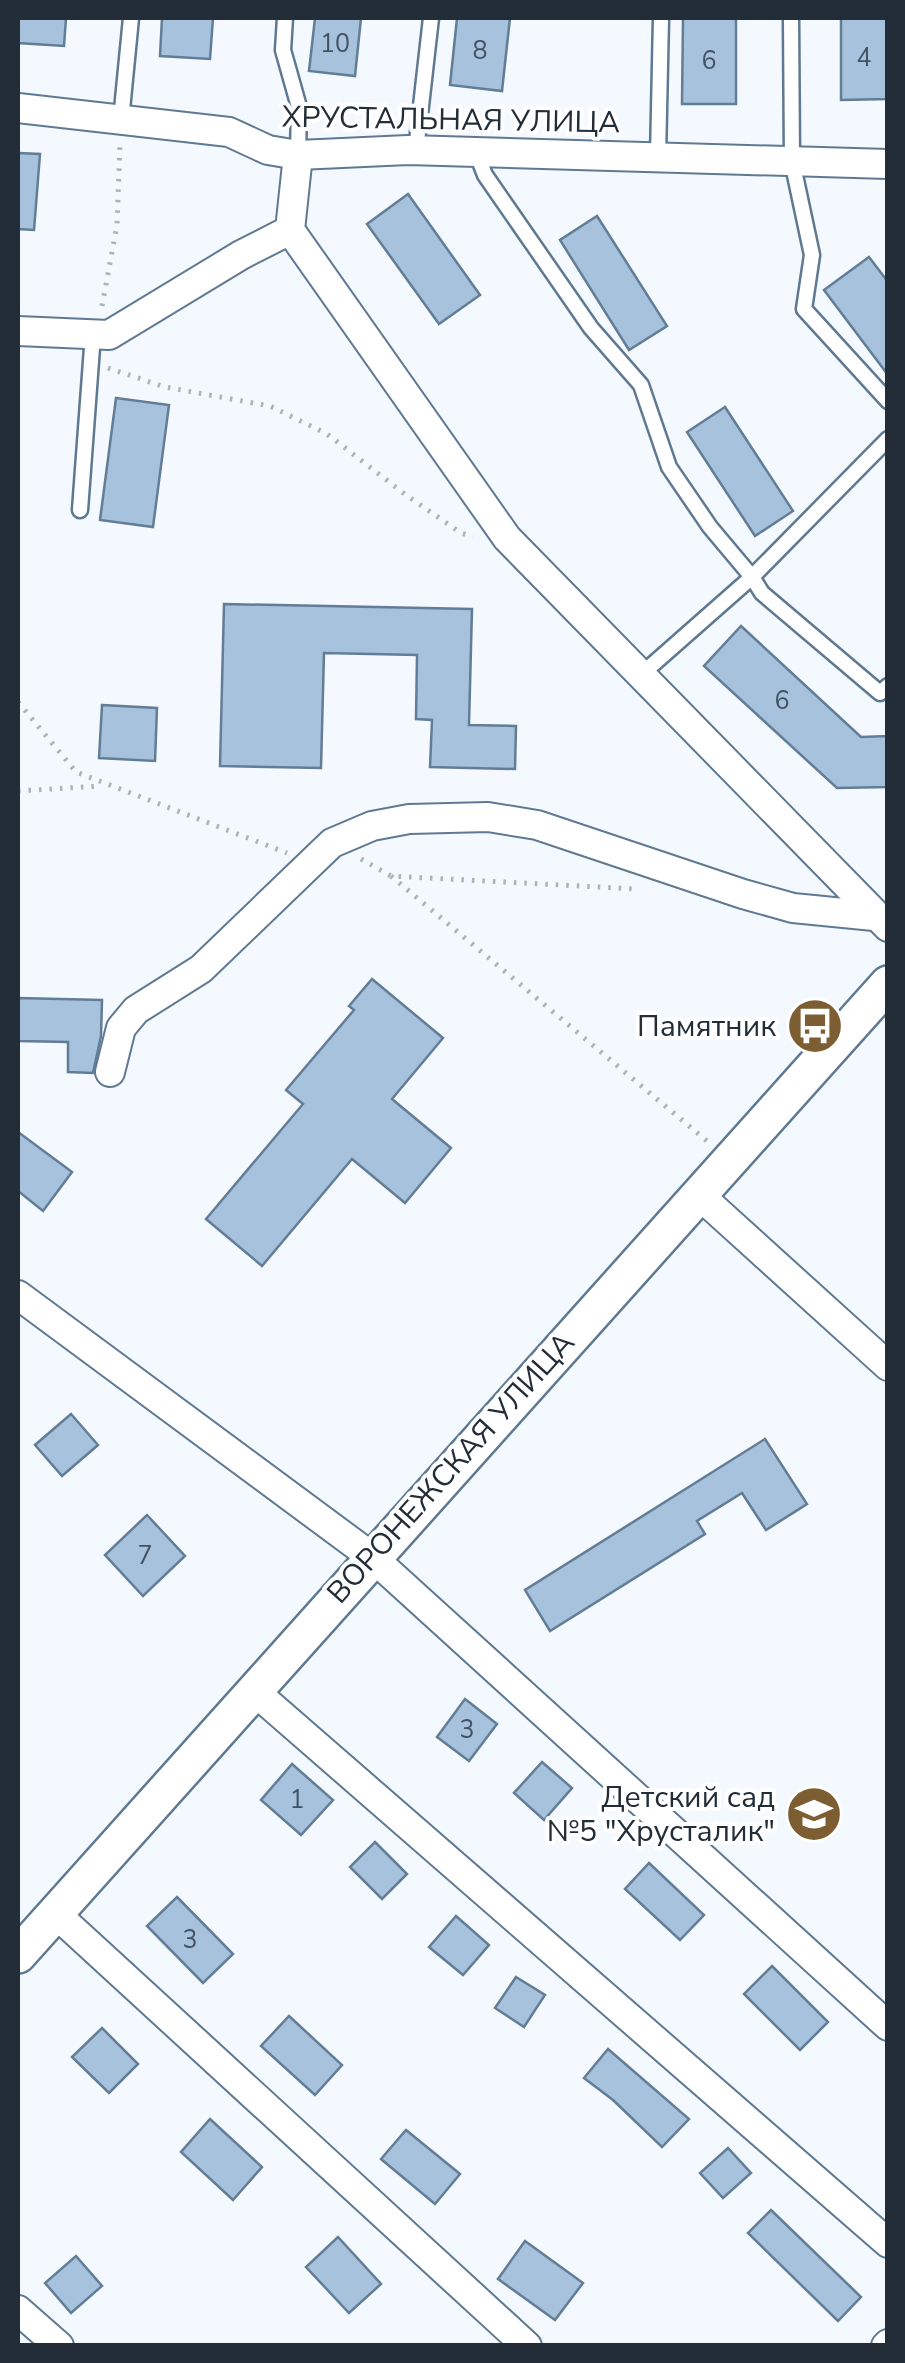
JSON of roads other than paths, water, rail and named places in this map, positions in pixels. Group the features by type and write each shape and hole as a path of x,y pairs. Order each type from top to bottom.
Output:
{"street":[{"name":"ХРУСТАЛЬНАЯ УЛИЦА","path":"18,108 230,132 268,150 298,154 416,150 888,164"},
{"path":"298,154 290,230 507,538 881,921"},
{"path":"18,331 93,346 241,255 290,230"},
{"path":"110,1072 120,1028 136,1010 201,968 321,852 372,826 410,819 488,817 537,824 697,880 793,908 881,921"},
{"name":"ВОРОНЕЖСКАЯ УЛИЦА","path":"18,1955 888,984"},
{"path":"697,1193 888,1366"},
{"path":"18,1295 372,1557 888,2026"},
{"path":"253,1690 888,2243"},
{"path":"56,1914 528,2346"},
{"path":"18,2310 59,2346"}],"lane":[{"path":"121,120 130,18"},
{"path":"286,18 283,50 299,107 298,154"},
{"path":"416,150 431,18"},
{"path":"658,157 661,18"},
{"path":"791,18 792,161 812,256 804,309 888,401"},
{"path":"476,152 485,176 591,328 641,384 669,466 710,527 762,593 880,693 888,686"},
{"path":"80,510 93,346"},
{"path":"643,674 752,577 888,438"}],"place":[{"name":"Памятник","path":"815,1026"},
{"name":"Детский сад №5 \"Хрусталик\"","path":"814,1814"}]}
